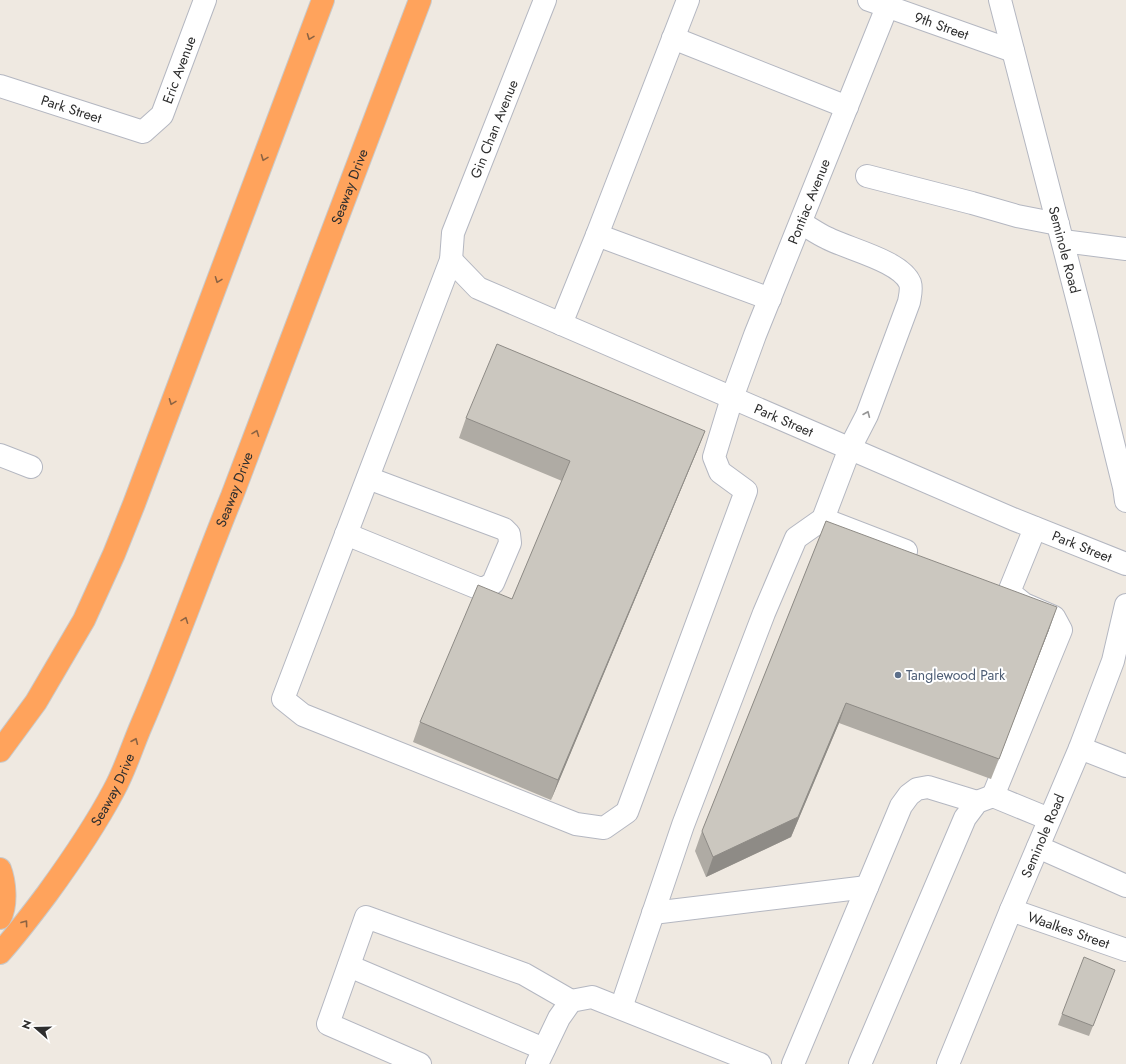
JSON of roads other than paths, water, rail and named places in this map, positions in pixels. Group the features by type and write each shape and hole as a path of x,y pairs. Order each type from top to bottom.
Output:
{"highway":[{"path":"0,751 36,702 84,620 114,554 140,489 324,0"},
{"name":"Seaway Drive","path":"0,953 18,934 64,870 92,829 114,789 163,675 183,624 420,0"},
{"path":"0,869 5,895 2,915 0,918"}],"street":[{"name":"Eric Avenue","path":"143,132 162,114 205,0"},
{"name":"Gin Chan Avenue","path":"346,534 451,260 453,233 545,0"},
{"path":"561,324 688,0"},
{"name":"Seminole Road","path":"1000,0 1061,232 1124,487 1126,501"},
{"name":"9th Street","path":"878,3 1013,51"},
{"name":"Pontiac Avenue","path":"346,534 283,699 303,715 576,824 604,828 626,812 746,491 720,472 714,457 732,398 847,107 878,3"},
{"path":"673,38 847,107"},
{"name":"Park Street","path":"0,86 143,132"},
{"path":"867,176 972,203 1017,216 1061,232 1126,249"},
{"path":"621,1008 683,826 766,606 796,538 823,519 850,448 867,415 909,302 911,284 896,268 884,261 827,238 801,223"},
{"path":"597,235 770,299"},
{"name":"Park Street","path":"451,260 478,288 1035,528 1126,564"},
{"path":"0,455 31,467"},
{"path":"346,534 478,588 485,588 493,583 510,543 509,534 504,529 368,478"},
{"path":"823,519 928,560"},
{"path":"860,1064 965,818 985,799 1061,630 1054,617 1024,604 1002,589 1035,528"},
{"name":"Seminole Road","path":"953,1062 1011,910 1080,748 1120,664 1126,604"},
{"path":"1080,748 1126,766"},
{"path":"793,1064 901,806 909,795 917,789 928,787 985,799 1049,820"},
{"path":"1038,847 1126,886"},
{"path":"653,913 867,887"},
{"name":"Waalkes Street","path":"1011,910 1126,950"},
{"path":"420,1064 328,1024 366,917 524,974 571,1001 592,997 760,1064"},
{"path":"349,966 540,1057 559,1018 571,1001"}],"place":[{"name":"Tanglewood Park","path":"898,675"}]}
